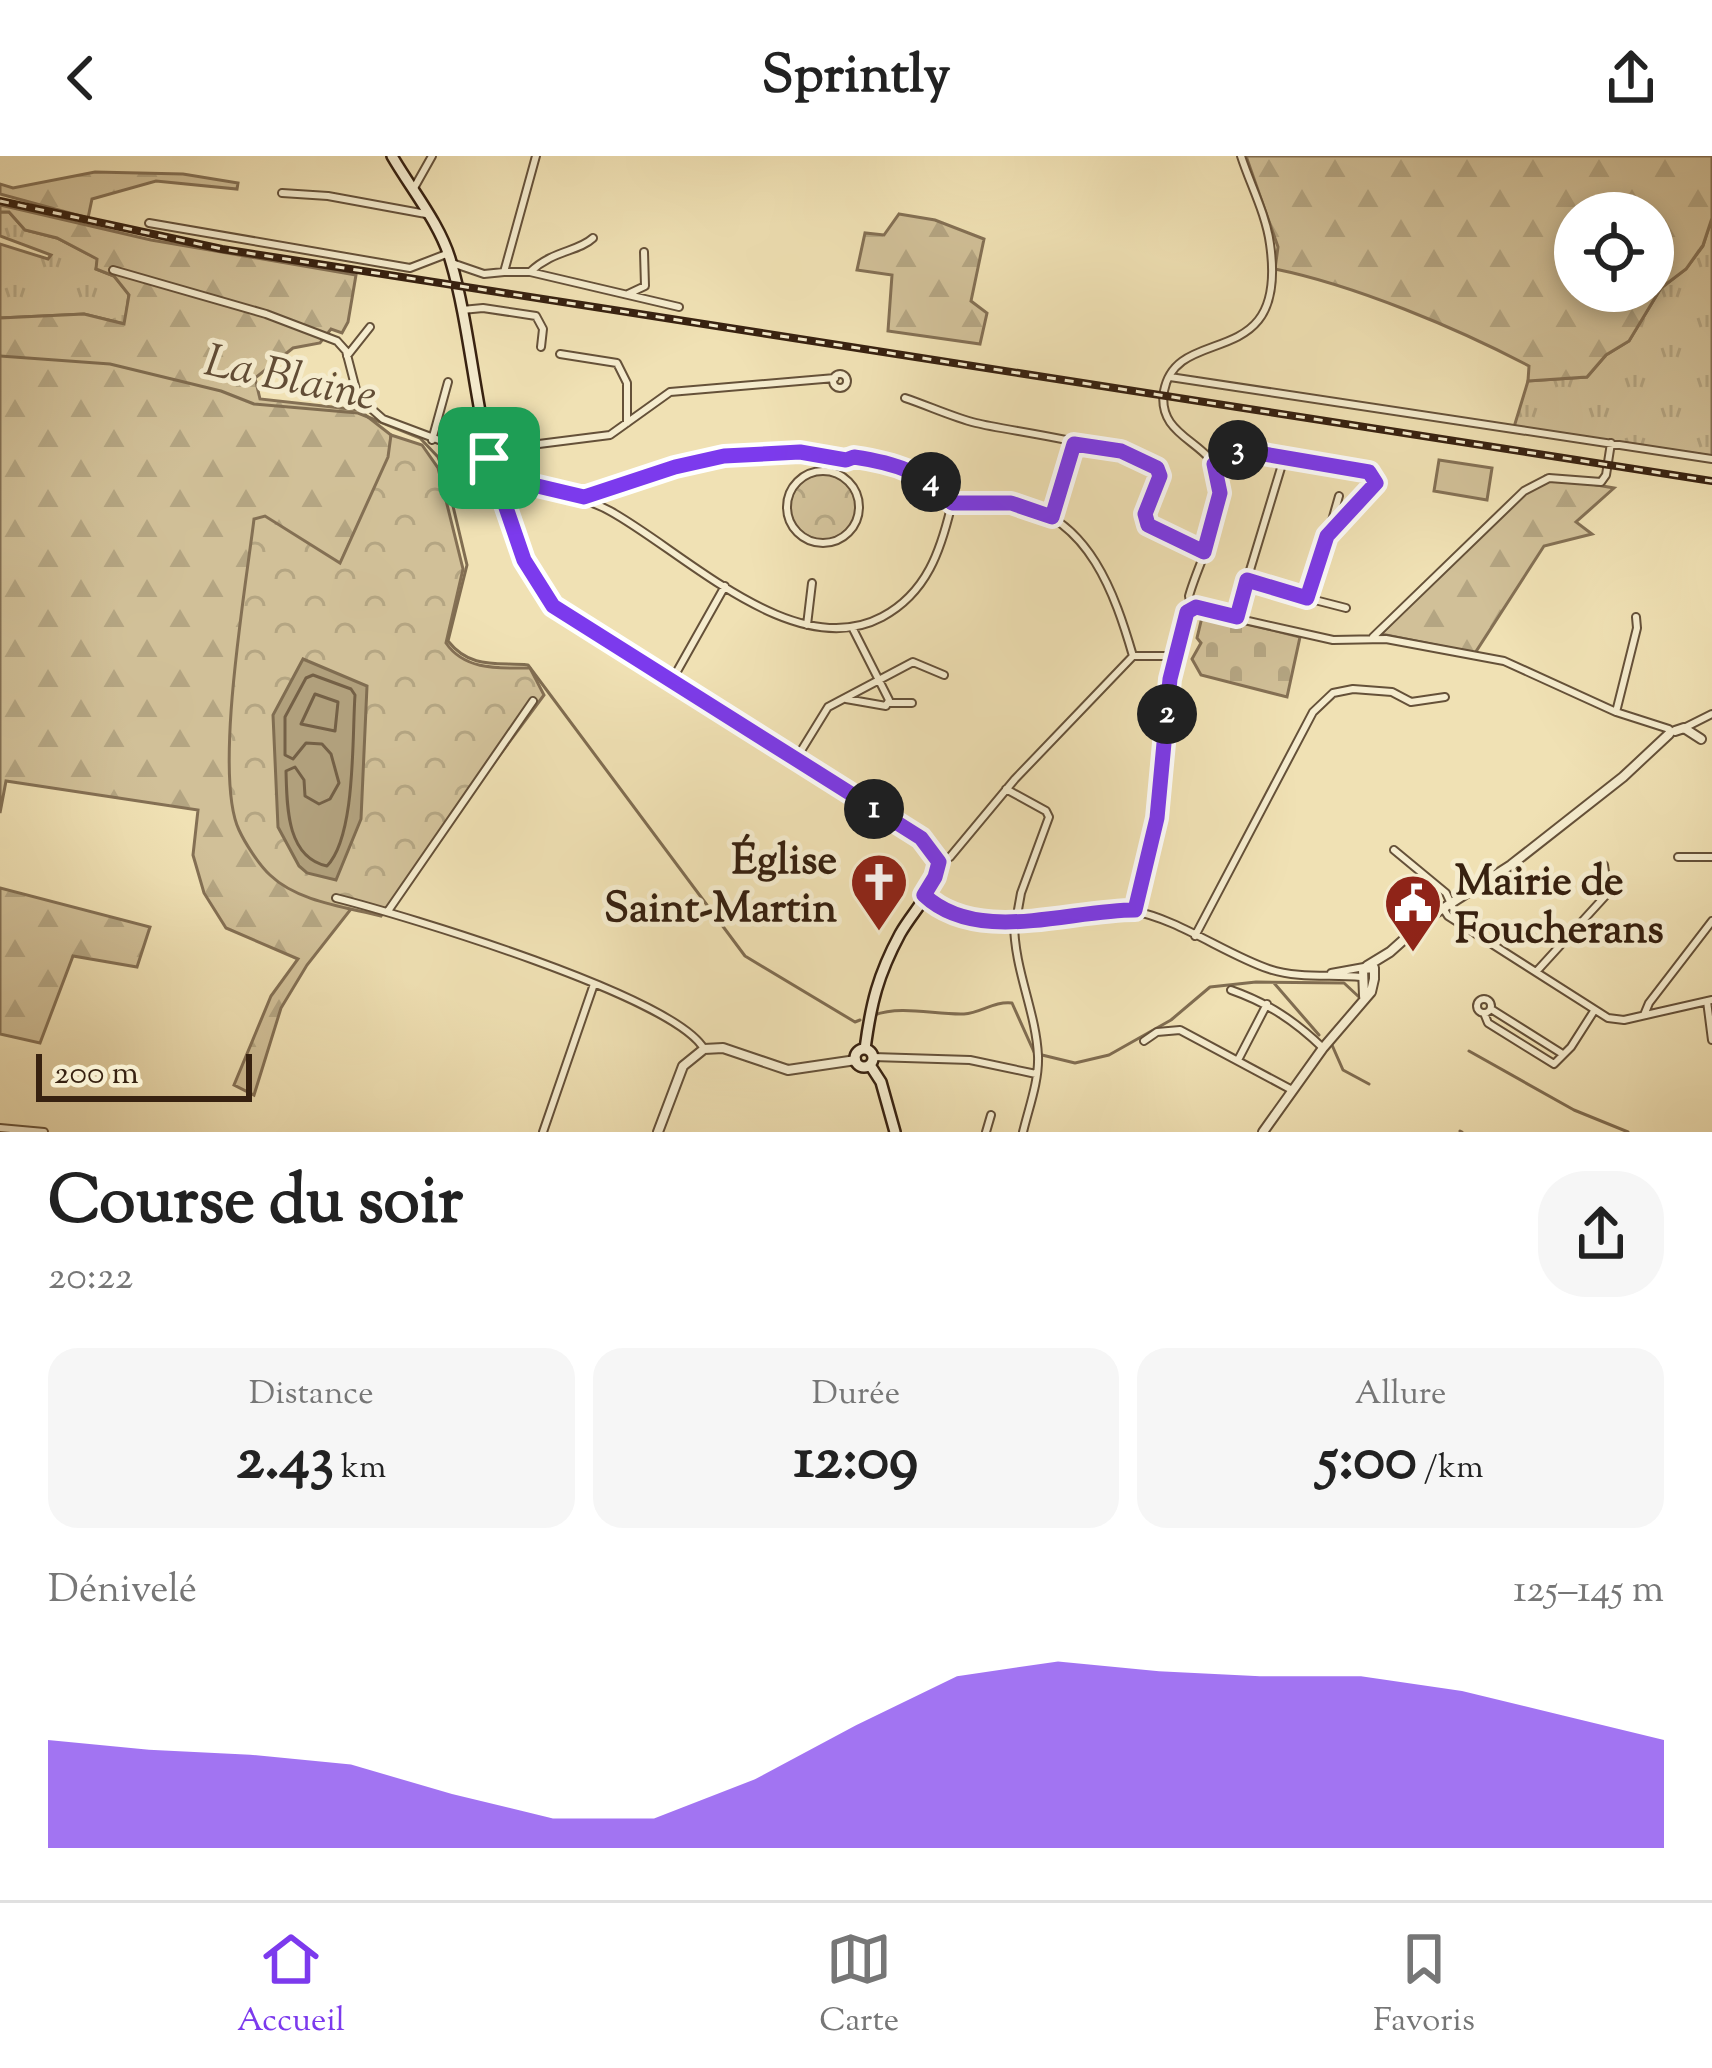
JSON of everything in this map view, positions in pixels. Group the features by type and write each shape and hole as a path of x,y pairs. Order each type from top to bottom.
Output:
{"main road":[{"path":"392,156 450,258 489,458 514,536 546,598 576,624 921,838 939,862 869,1006 869,1057 895,1132"},
{"path":"856,1060 858,1051 869,1057"}],"street":[{"path":"412,191 432,156"},
{"path":"504,272 536,156"},
{"path":"1135,910 1161,795 1175,656 1220,493 1214,464 1179,435 1165,415 1163,396 1169,377 1186,358 1246,335 1257,324 1271,271 1269,238 1241,156"},
{"path":"282,193 314,194 426,214"},
{"path":"149,223 410,268 450,258 484,274 530,272 680,307"},
{"path":"530,272 556,252 590,243 592,238"},
{"path":"624,296 645,286 644,252"},
{"path":"113,269 266,314 337,341 347,356 358,398 383,419 432,440 503,460 529,484 584,497 725,586 807,625 854,629 885,616 921,585 937,559 952,503"},
{"path":"462,310 483,308 536,316 543,329 541,347"},
{"path":"347,356 370,327"},
{"path":"560,354 617,363 627,382 627,423"},
{"path":"503,460 518,448 602,437 670,392 826,375 835,378"},
{"path":"1169,377 1712,459"},
{"path":"432,440 448,382"},
{"path":"905,398 977,424 1121,451 1157,468 1160,476 1145,514 1148,525 1204,552"},
{"path":"1372,638 1524,491 1549,478 1601,482 1611,443"},
{"path":"1052,517 1074,444"},
{"path":"1214,464 1240,450 1375,476 1373,490 1328,534"},
{"path":"584,497 675,467 772,452 854,457 911,470 952,503 1011,503 1052,517 1076,535 1095,560 1133,656"},
{"path":"814,458 790,493 788,514 803,536 819,542 839,538 854,524 858,500 847,480 846,460"},
{"path":"1237,617 1284,458"},
{"path":"805,476 824,471 847,480"},
{"path":"613,512 616,488"},
{"path":"1307,598 1339,496"},
{"path":"1247,580 1346,608"},
{"path":"807,625 812,584"},
{"path":"671,682 725,586"},
{"path":"1191,608 1333,640 1372,638 1504,661 1616,712 1712,744"},
{"path":"1616,712 1636,617"},
{"path":"854,629 889,703"},
{"path":"939,862 950,857 1123,663 1133,656 1175,656"},
{"path":"796,759 824,712 877,679 913,662 944,675"},
{"path":"1196,936 1324,698 1353,689 1392,692 1411,703 1445,697"},
{"path":"842,699 882,707 912,703"},
{"path":"388,911 533,701"},
{"path":"1364,972 1428,917 1448,909 1510,865 1611,787 1672,733 1712,714"},
{"path":"1697,722 1699,737"},
{"path":"1655,724 1672,733"},
{"path":"1006,789 1049,817 1015,922 1014,953 1038,1048 1023,1132"},
{"path":"1394,850 1446,893 1448,909 1460,923 1594,1012 1617,1020 1709,1000 1712,1040"},
{"path":"1678,857 1712,857"},
{"path":"1536,972 1608,893 1604,865"},
{"path":"924,895 941,908 979,923 1135,910 1265,968 1296,975 1364,972 1375,977"},
{"path":"336,898 388,911 594,984 688,1031 704,1049"},
{"path":"1644,1016 1648,1003 1712,921"},
{"path":"1263,1132 1323,1048 1371,992 1390,952"},
{"path":"1363,1000 1364,972"},
{"path":"543,1132 594,984"},
{"path":"1231,990 1293,1020 1323,1048"},
{"path":"1237,1060 1267,1004"},
{"path":"1488,1011 1489,1023 1554,1064 1594,1012"},
{"path":"1144,1041 1156,1033 1180,1030 1292,1090"},
{"path":"658,1132 683,1066 704,1049 723,1048 795,1071 856,1060"},
{"path":"869,1057 970,1060 1037,1074"},
{"path":"986,1132 991,1115"},
{"path":"0,1128 44,1132"}],"green space":[{"path":"1246,156 1712,156 1712,218 1703,245 1674,278 1674,192 1554,192 1554,312 1647,312 1629,341 1606,355 1587,377 1528,381 1529,366 1470,337 1371,297 1275,269 1278,247"},
{"path":"95,172 183,174 238,183 237,189 156,181 92,199 88,218 0,194 0,184 13,188"},
{"path":"0,205 151,240 356,275 342,333 331,329 320,343 293,348 255,378 260,399 359,410 391,435 389,457 340,564 328,901 351,909 281,1008 254,1095 234,1085 271,996 298,959 226,928 204,893 193,855 198,810 6,781 0,813 0,318 84,314 124,324 129,295 114,276 96,269 97,259 57,238 25,230 9,212 0,212"},
{"path":"0,212 9,212 25,230 57,238 98,259 96,269 114,276 129,294 125,324 84,314 0,318 0,244 48,259 51,255 0,236"},
{"path":"899,214 935,220 984,239 971,301 987,313 980,344 888,331 892,275 857,270 865,233 884,235"},
{"path":"1712,218 1712,456 1514,427 1528,381 1587,377 1606,355 1629,341 1647,312 1674,312 1674,278 1703,246"},
{"path":"391,435 422,445 438,468 463,569 446,643 473,663 530,668 544,695 381,916 308,897 270,875 239,830 229,768 234,679 254,519 265,516 340,563 388,457"},
{"path":"1439,460 1492,468 1487,500 1434,491"},
{"path":"823,474 846,484 856,507 846,530 823,540 800,530 790,507 800,484"},
{"path":"1545,476 1614,488 1576,522 1592,534 1544,546 1475,653 1381,634 1499,516"},
{"path":"1203,613 1300,637 1287,697 1201,675 1192,659 1201,643 1197,638"},
{"path":"0,888 150,927 137,967 73,956 40,1043 0,1034"}],"water":[{"path":"303,659 367,686 361,819 336,880 307,873 299,866 278,827 273,715"}],"waterway":[{"name":"La Blaine","path":"0,356 110,364 221,391 254,404 358,413 420,438 438,457 447,481 467,565 448,641 476,661 528,665 745,956 855,1022 860,1020"},
{"name":"La Blaine","path":"1042,1055 1075,1063 1109,1055 1171,1020 1210,987 1256,982 1344,983 1359,997"},
{"name":"La Blaine","path":"1274,983 1319,1035"},
{"name":"La Blaine","path":"874,1015 907,1011 964,1014 1012,1003 1034,1052"},
{"name":"La Blaine","path":"1332,1045 1343,1070 1369,1084"},
{"name":"La Blaine","path":"1469,1051 1574,1110 1628,1132"}],"railway":[{"path":"0,201 222,249 1712,481"}],"place":[{"name":"Église Saint-Martin","path":"879,933"},
{"name":"Mairie de Foucherans","path":"1413,954"}],"route":[{"path":"1074,444 1084,445 1121,451 1154,465 1160,476 1145,514 1148,525 1204,552 1220,493 1214,464 1229,452 1369,472 1376,483 1327,536 1307,598 1247,580 1237,617 1196,607 1187,612 1170,679 1157,818 1135,910 979,923 941,908 924,895 939,862 921,838 553,606 524,560 489,458 503,460 529,484 584,497 724,456 800,452 814,458 854,457 924,476 952,503 1011,503 1052,517 1074,444"}]}
